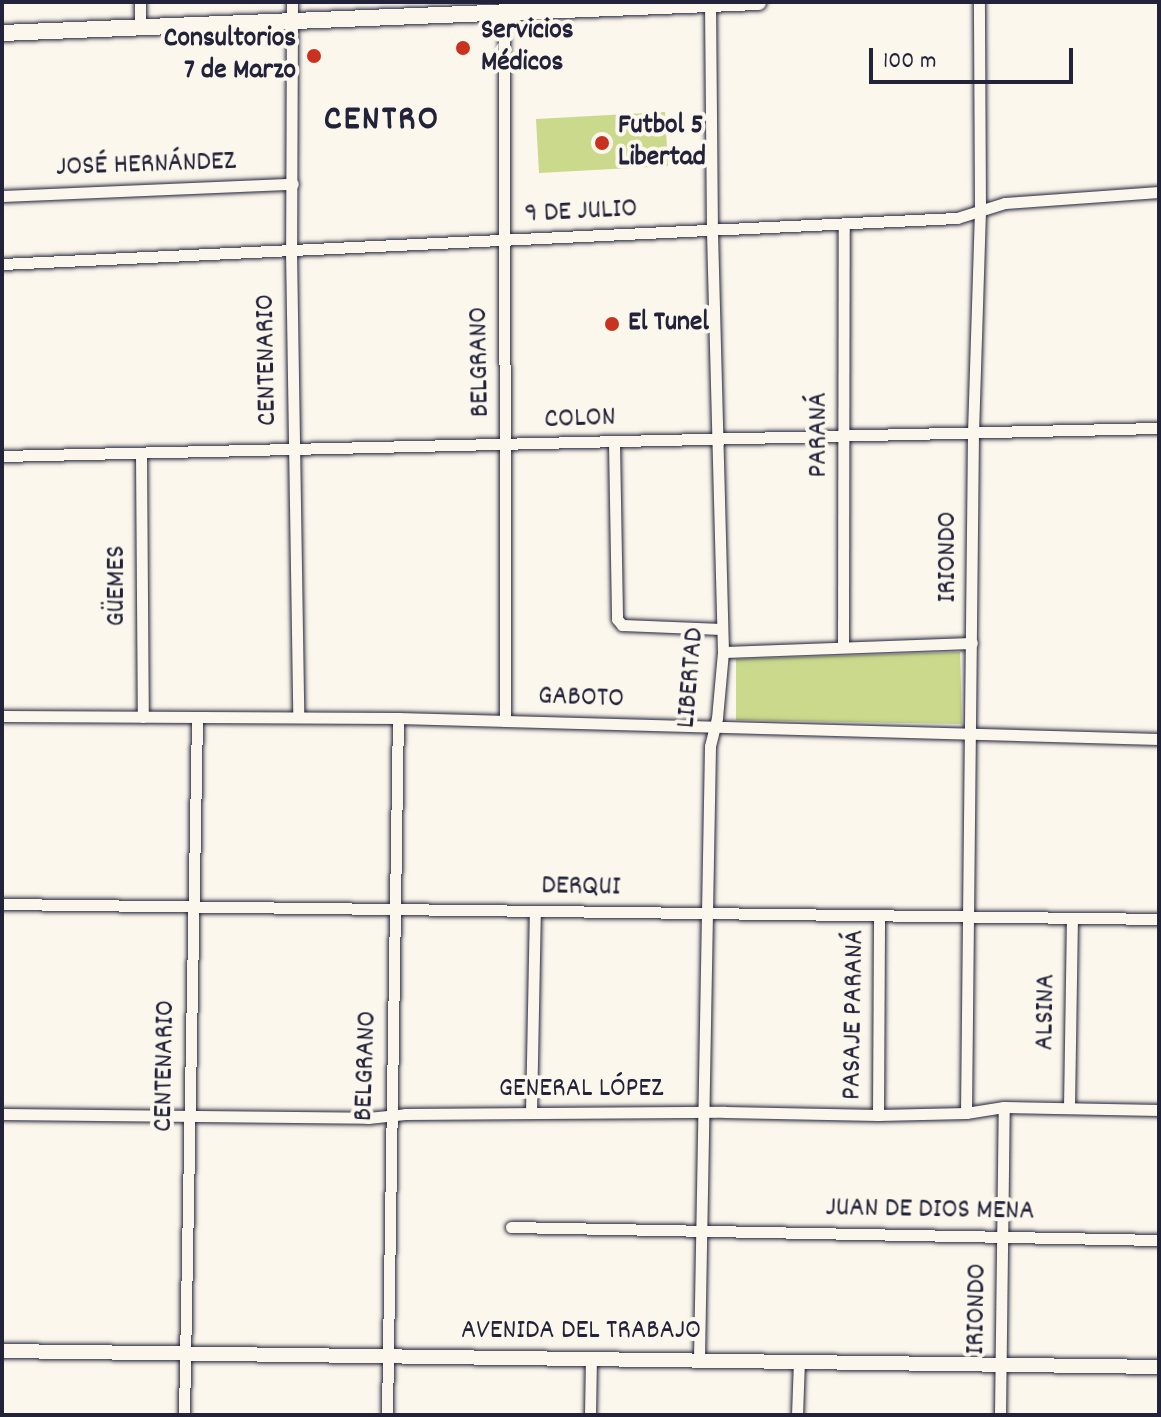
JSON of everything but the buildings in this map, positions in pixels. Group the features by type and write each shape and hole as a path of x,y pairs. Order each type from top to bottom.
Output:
{"main road":[{"path":"2,33 504,8 758,2"}],"street":[{"path":"140,2 140,27"},
{"name":"CENTENARIO","path":"292,2 291,250 298,717"},
{"name":"IRIONDO","path":"966,1113 971,916 973,433 980,209 979,2"},
{"name":"LIBERTAD","path":"699,1358 710,746 715,728 723,652 712,231 710,3"},
{"name":"BELGRANO","path":"504,8 505,721"},
{"name":"JOSÉ HERNÁNDEZ","path":"2,196 293,184"},
{"name":"9 DE JULIO","path":"2,264 957,218 1005,203 1159,192"},
{"name":"PARANÁ","path":"843,645 844,224"},
{"name":"COLON","path":"2,456 1159,428"},
{"path":"614,443 617,619 622,625 722,629"},
{"name":"GÜEMES","path":"141,454 143,717"},
{"path":"723,652 843,645 972,643"},
{"name":"GABOTO","path":"2,716 398,718 1159,739"},
{"name":"CENTENARIO","path":"184,1415 197,717"},
{"name":"BELGRANO","path":"387,1415 389,1116 398,718"},
{"name":"DERQUI","path":"2,904 1159,919"},
{"path":"531,1113 535,911"},
{"name":"PASAJE PARANÁ","path":"878,1115 879,916"},
{"name":"ALSINA","path":"1069,1107 1072,918"},
{"name":"IRIONDO","path":"1000,1415 1004,1107"},
{"name":"GENERAL LÓPEZ","path":"2,1114 188,1117 531,1113 878,1115 966,1113 1004,1107 1159,1110"},
{"name":"JUAN DE DIOS MENA","path":"511,1227 1159,1240"},
{"name":"AVENIDA DEL TRABAJO","path":"2,1351 699,1358 1159,1367"},
{"path":"590,1415 591,1359"},
{"path":"797,1415 799,1361"}],"green space":[{"name":"Futbol 5 Libertad","path":"665,112 668,166 539,173 536,119"},
{"path":"960,652 962,724 736,720 736,659"}],"place":[{"name":"Servicios Médicos","path":"463,48"},
{"name":"Consultorios 7 de Marzo","path":"314,56"},
{"name":"Futbol 5 Libertad","path":"602,143"},
{"name":"El Tunel","path":"612,324"}],"district":[{"name":"CENTRO","path":"382,122"}]}
